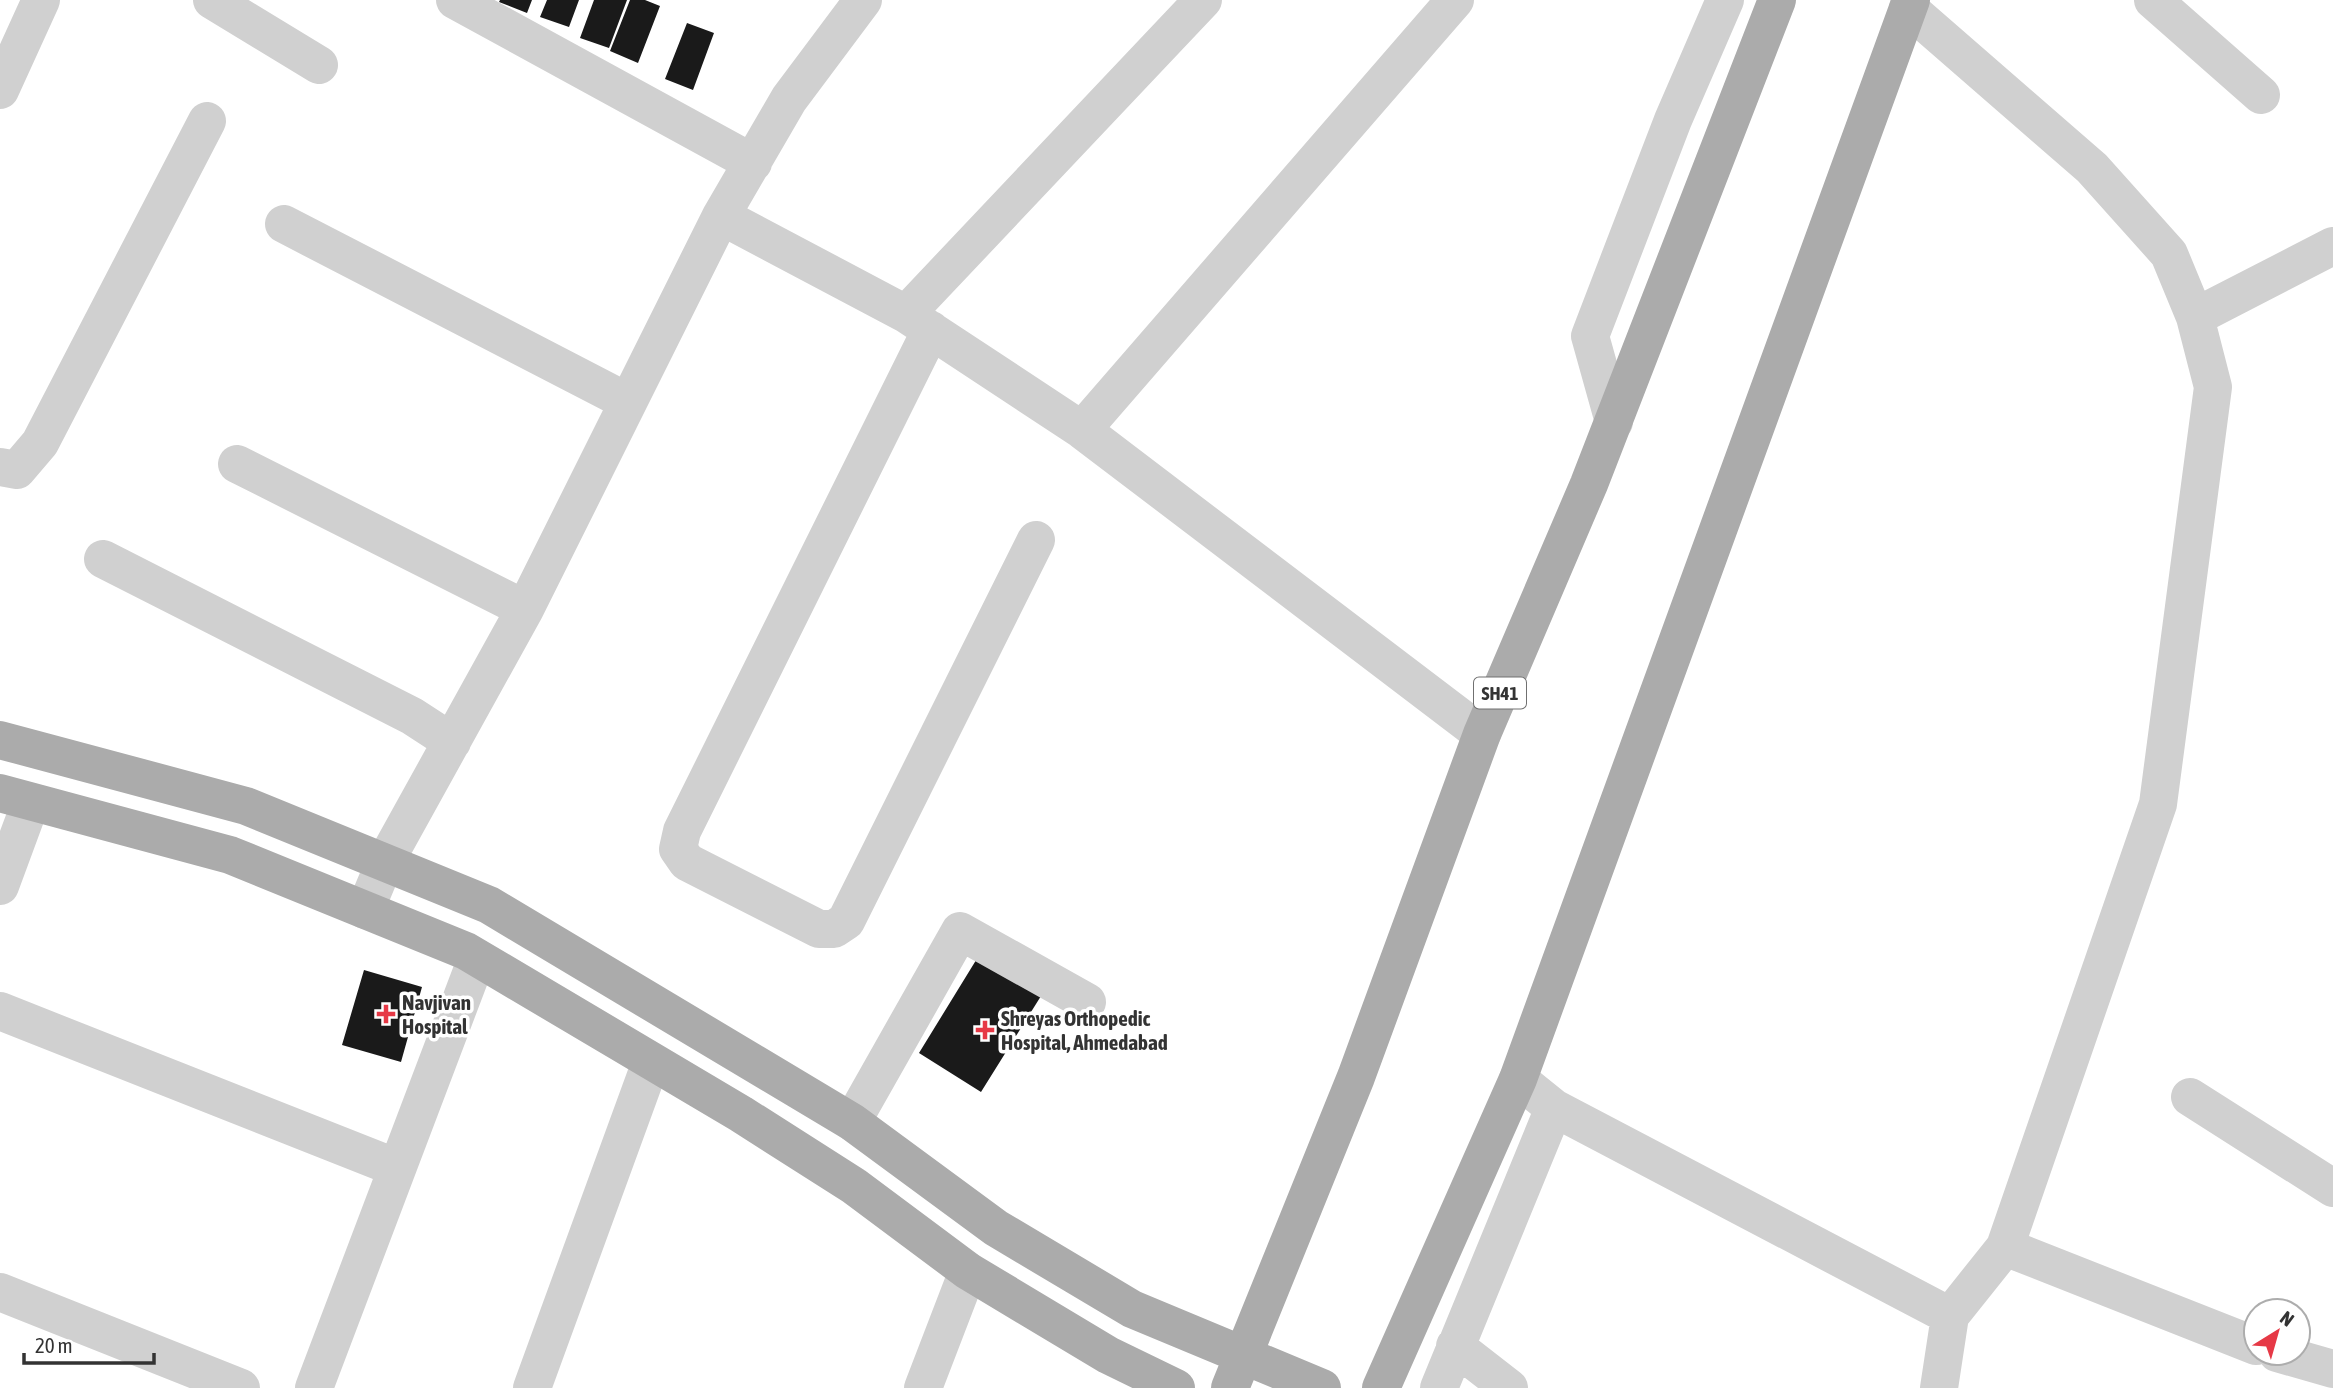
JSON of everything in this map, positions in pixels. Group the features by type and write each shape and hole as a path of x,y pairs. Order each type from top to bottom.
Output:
{"main road":[{"name":"SH41","path":"1237,1372 1356,1077 1482,734 1614,422 1777,0"},
{"path":"1381,1388 1518,1079 1909,4"},
{"path":"0,740 246,806 489,905 852,1122 996,1228 1237,1372 1322,1388"},
{"path":"15,798 230,855 477,958 854,1186 968,1271 1157,1384"}],"street":[{"path":"0,90 41,0"},
{"path":"212,0 319,65"},
{"path":"455,0 753,163"},
{"path":"365,910 385,862 525,610 721,216 789,99 863,0"},
{"path":"1036,540 846,921 834,929 819,929 687,862 678,849 682,831 919,322 1203,0"},
{"path":"1082,430 1455,0"},
{"path":"1614,422 1590,336 1673,120 1725,0"},
{"path":"2153,0 2261,95"},
{"path":"1909,4 2092,168 2169,254 2195,317 2213,387 2158,804 2004,1247 1950,1316 1939,1388"},
{"path":"0,467 17,470 40,443 207,121"},
{"path":"721,216 919,322 1082,430 1482,734"},
{"path":"284,224 628,402"},
{"path":"2195,317 2333,246"},
{"path":"237,464 525,610"},
{"path":"103,559 412,716 452,742"},
{"path":"0,886 15,798"},
{"path":"852,1122 960,931 1087,1002"},
{"path":"314,1388 477,958"},
{"path":"0,1011 397,1168"},
{"path":"532,1388 651,1062"},
{"path":"1518,1079 1554,1108 1950,1316"},
{"path":"2190,1097 2333,1188"},
{"path":"1439,1388 1554,1108"},
{"path":"2004,1247 2242,1340"},
{"path":"923,1388 968,1271"},
{"path":"0,1292 240,1388"},
{"path":"1455,1346 1509,1388"},
{"path":"2312,1363 2333,1369"}],"building":[{"path":"532,0 527,13 499,2"},
{"path":"547,0 579,0 569,27 540,17"},
{"path":"594,0 627,0 609,48 580,38"},
{"path":"630,0 645,0 660,6 638,63 610,51"},
{"path":"687,23 714,33 693,90 665,79"},
{"path":"978,957 1041,996 981,1092 919,1053"},
{"path":"364,970 422,987 401,1062 342,1045"}],"place":[{"name":"Navjivan Hospital","path":"386,1014"},
{"name":"Shreyas Orthopedic Hospital, Ahmedabad","path":"985,1030"}]}
